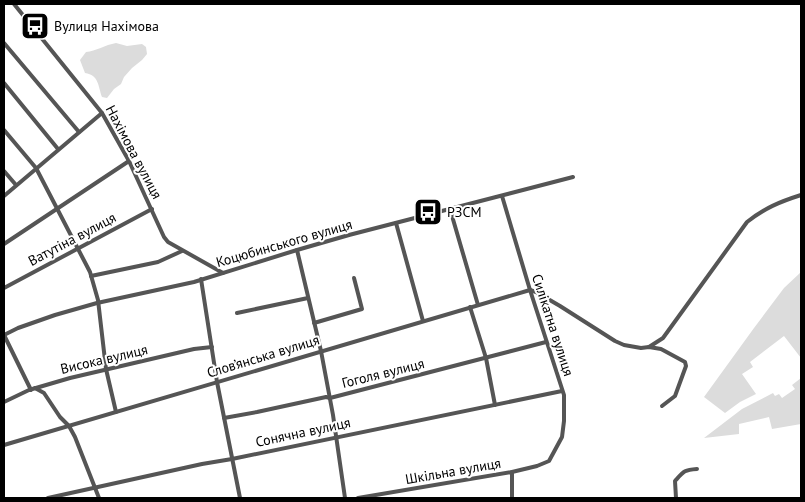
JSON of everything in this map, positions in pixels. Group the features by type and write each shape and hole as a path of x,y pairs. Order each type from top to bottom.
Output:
{"street":[{"name":"Нахімова вулиця","path":"14,4 102,112 129,161 164,237 182,251 223,273"},
{"path":"4,42 79,132"},
{"path":"4,83 58,149"},
{"path":"4,196 102,112"},
{"path":"4,130 36,168 79,249 91,276 98,300 106,369 116,412"},
{"path":"4,244 129,161"},
{"path":"4,171 16,185"},
{"name":"Коцюбинського вулиця","path":"4,335 55,315 97,303 201,279 297,250 573,177"},
{"path":"649,347 663,338 747,222 760,212 780,202 801,195"},
{"name":"Силікатна вулиця","path":"502,196 562,391 564,421 562,437 549,461"},
{"name":"Ватутіна вулиця","path":"4,288 152,209"},
{"path":"450,209 478,305"},
{"path":"396,223 423,321"},
{"path":"297,250 321,351 345,498"},
{"path":"91,276 158,262 182,251"},
{"path":"314,323 362,309 354,278"},
{"path":"201,279 217,382 240,498"},
{"path":"530,290 560,306 615,341 640,348 661,349 685,362 686,366 675,396 662,406"},
{"name":"Слов’янська вулиця","path":"4,446 530,290"},
{"path":"237,313 308,298"},
{"path":"470,307 486,358 495,405"},
{"path":"4,335 33,389 44,393 75,436 99,498"},
{"name":"Гоголя вулиця","path":"224,418 330,398 546,342"},
{"name":"Висока вулиця","path":"4,402 33,389 106,369 212,346"},
{"name":"Сонячна вулиця","path":"48,498 202,464 562,391"},
{"name":"Шкільна вулиця","path":"358,498 512,472 549,461"},
{"path":"676,498 675,481 686,470 697,469"},
{"path":"512,472 512,498"}],"shaded area":[{"path":"116,43 127,46 142,44 146,47 147,54 132,68 121,84 107,98 102,97 99,85 93,76 85,73 80,60 86,52"},
{"path":"801,272 801,358 784,336 750,362 753,367 742,374 756,394 740,402 725,413 704,397 784,288"},
{"path":"801,378 801,424 772,429 769,417 739,424 739,434 704,438 742,409 773,393 775,396 779,394 782,398 795,389 792,385"}],"place":[{"name":"Вулиця Нахімова","path":"35,26"},
{"name":"РЗСМ","path":"428,212"}]}
